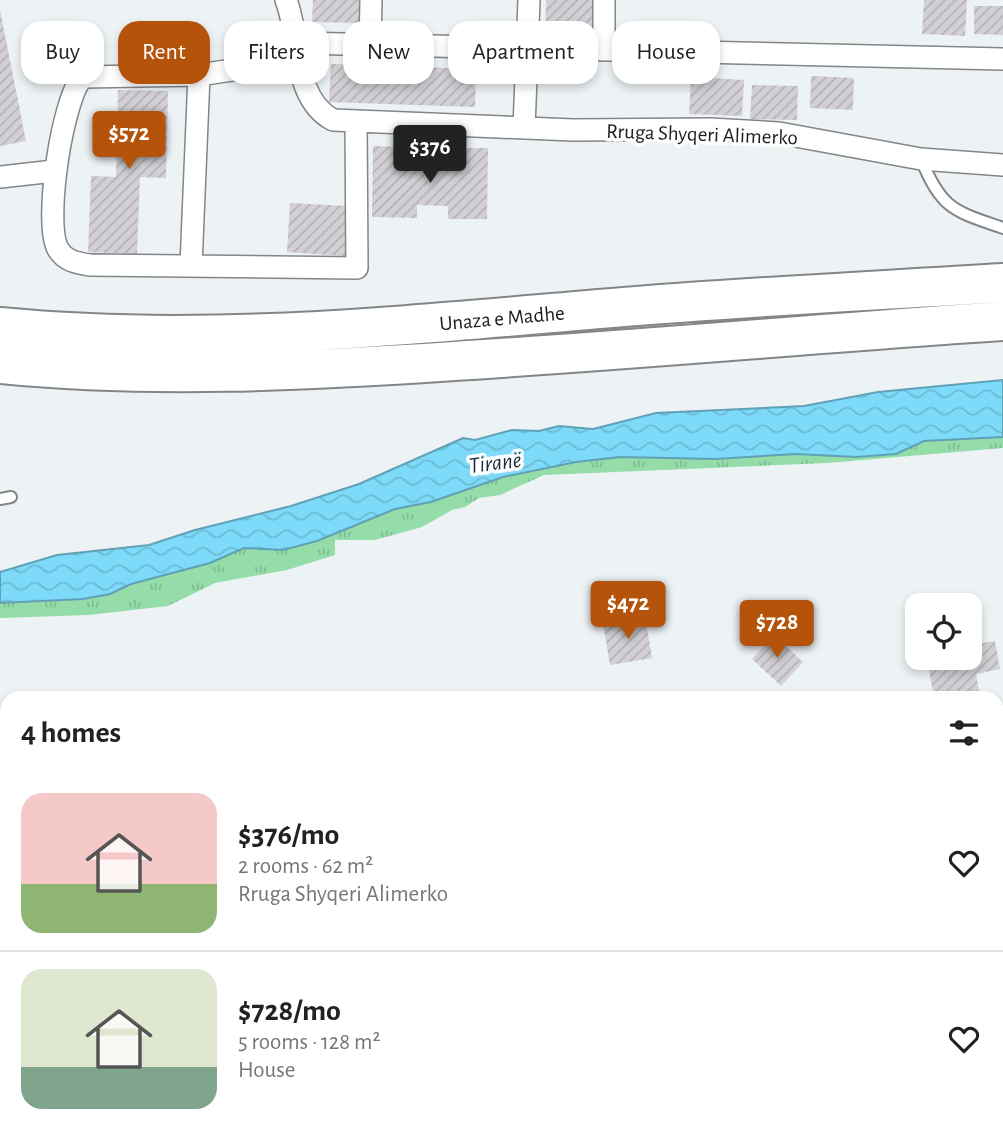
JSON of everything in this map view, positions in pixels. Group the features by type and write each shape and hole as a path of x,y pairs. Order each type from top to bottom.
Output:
{"highway":[{"name":"Unaza e Madhe","path":"0,327 119,336 230,337 325,333 614,308 1003,283"},
{"path":"0,306 189,316 515,303 614,308"},
{"path":"0,364 118,372 222,373 627,350 1003,321"},
{"path":"0,383 147,391 336,388 508,375 627,350"}],"street":[{"path":"286,0 291,21"},
{"path":"371,0 371,21"},
{"path":"528,21 529,0"},
{"path":"604,0 604,49"},
{"path":"598,49 1003,59"},
{"path":"118,76 83,77 74,92 54,171 55,241 69,260 90,265 357,268 356,121"},
{"path":"191,267 199,84"},
{"name":"Rruga Shyqeri Alimerko","path":"306,84 309,95 322,114 333,120 524,128 779,133 921,159 1003,164"},
{"path":"524,128 525,84"},
{"path":"0,177 54,171"}],"lane":[{"path":"921,159 930,182 944,203 962,214 1003,228"}],"green space":[{"path":"1003,437 1003,448 827,463 544,475 500,495 479,498 422,527 375,540 335,540 335,555 287,570 215,583 168,606 89,615 0,618 0,603 83,599 110,594 131,584 210,563 244,548 283,550 317,541 395,509 431,502 503,477 576,462 620,457 715,459 796,454 856,457 896,454 924,441"}],"water":[{"name":"Tiranë","path":"1003,380 1003,437 924,441 896,454 856,457 796,454 715,459 620,457 576,462 503,477 431,502 395,509 317,541 283,550 244,548 210,563 131,584 110,594 83,599 0,603 0,572 57,555 149,545 195,530 291,506 359,484 463,438 475,440 512,430 539,431 559,426 593,429 656,413 804,406 878,392"}],"building":[{"path":"313,0 364,0 364,21 312,21"},
{"path":"546,0 593,0 592,21 545,21"},
{"path":"924,0 967,0 965,36 922,34"},
{"path":"974,6 1003,6 1003,35 974,34"},
{"path":"0,10 26,141 0,146"},
{"path":"331,64 343,64 343,84 434,84 434,68 448,68 448,84 476,84 475,107 329,102"},
{"path":"811,76 854,78 853,110 810,108"},
{"path":"720,79 744,80 742,116 689,114 691,84 720,84"},
{"path":"752,85 798,86 797,120 750,119"},
{"path":"118,90 168,91 166,178 140,177 137,254 88,252 91,176 116,177"},
{"path":"373,146 401,147 401,162 464,163 465,148 488,148 487,219 448,219 448,206 417,205 417,218 372,217"},
{"path":"290,203 348,206 345,256 287,252"},
{"path":"645,617 652,658 610,665 603,624"},
{"path":"774,635 803,662 781,686 752,659"},
{"path":"995,641 1000,669 976,674 979,691 933,691 929,670 982,670 982,643"}]}
